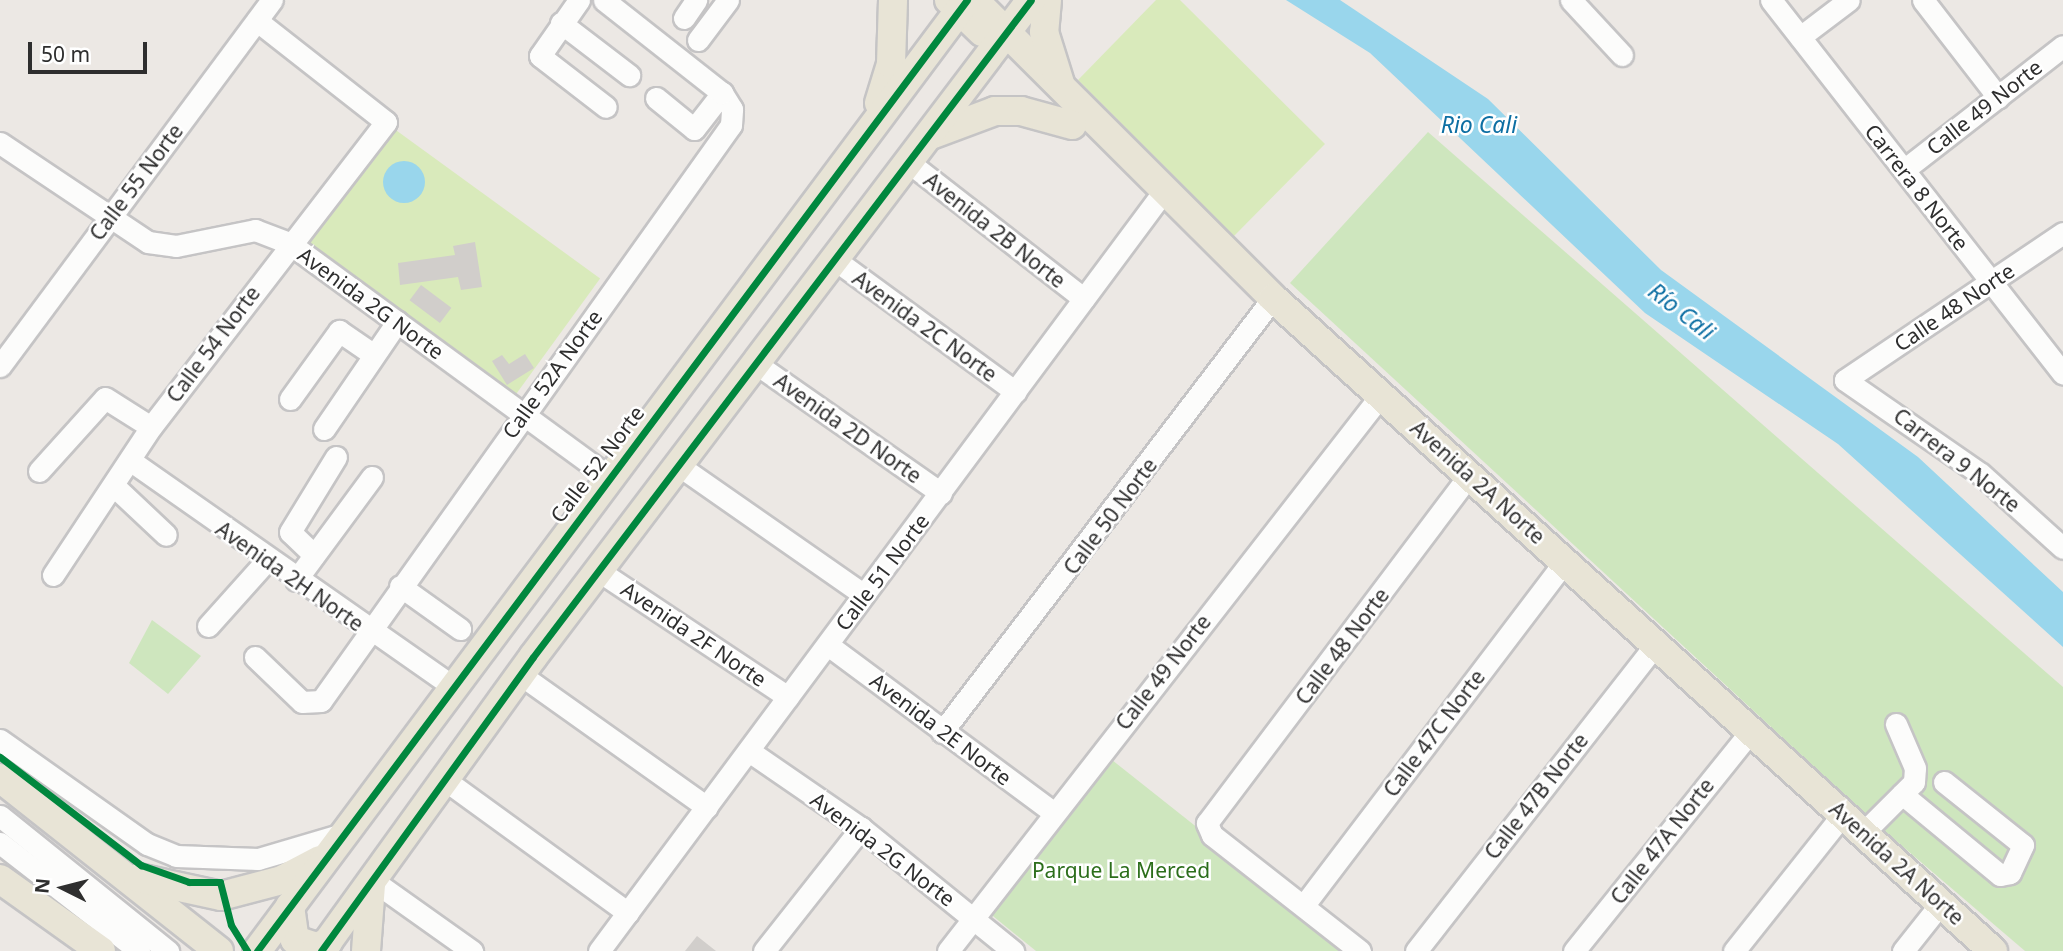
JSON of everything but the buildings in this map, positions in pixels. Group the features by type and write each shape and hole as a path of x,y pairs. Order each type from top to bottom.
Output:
{"main road":[{"path":"854,148 891,64 893,0"},
{"path":"290,906 295,940 324,947 521,675 1031,0"},
{"path":"915,151 957,121 995,111 1075,116 1049,59 1047,0"},
{"name":"Calle 52 Norte","path":"257,951 854,148 968,2"},
{"name":"Avenida 2A Norte","path":"968,2 1075,116 1269,304 1375,402 1466,480 1744,738 1845,825 1935,910 1993,951"},
{"path":"940,35 965,37 975,51 977,68"},
{"path":"0,778 120,870 219,951"},
{"path":"120,870 153,884 221,896 282,880 335,845"},
{"path":"0,879 94,947"},
{"path":"366,951 372,880"},
{"name":"Avenida 2A Norte","path":"1935,910 1965,951"}],"street":[{"name":"Calle 55 Norte","path":"0,366 272,0"},
{"path":"579,0 540,56 606,107"},
{"path":"604,0 722,93 694,129 656,98"},
{"path":"684,18 696,0"},
{"path":"698,40 728,0"},
{"path":"1572,0 1622,55"},
{"name":"Carrera 8 Norte","path":"1771,0 2063,374"},
{"path":"1800,37 1849,0"},
{"path":"1923,0 1998,97"},
{"name":"Calle 54 Norte","path":"54,575 151,427 289,243 386,122 257,21"},
{"path":"561,23 629,75"},
{"name":"Calle 49 Norte","path":"1905,169 2063,46"},
{"name":"Calle 52A Norte","path":"255,657 302,702 315,706 734,117 722,93"},
{"path":"0,143 107,220"},
{"name":"Avenida 2B Norte","path":"915,151 1084,299"},
{"name":"Calle 51 Norte","path":"599,951 1158,198"},
{"name":"Avenida 2G Norte","path":"107,220 148,242 176,246 239,230 289,243 609,477"},
{"name":"Calle 48 Norte","path":"1845,380 2063,233"},
{"name":"Avenida 2C Norte","path":"834,259 1016,392"},
{"name":"Calle 50 Norte","path":"942,732 1269,304"},
{"path":"324,429 397,322"},
{"path":"290,399 339,331 374,355"},
{"name":"Avenida 2D Norte","path":"755,363 941,493"},
{"name":"Carrera 9 Norte","path":"1845,380 1981,474 2063,548"},
{"path":"38,471 105,398 151,427"},
{"name":"Calle 49 Norte","path":"948,951 1375,402"},
{"path":"314,555 290,532 336,457"},
{"name":"Avenida 2H Norte","path":"131,461 368,631 452,686"},
{"path":"678,465 863,594"},
{"path":"296,580 372,477"},
{"name":"Calle 48 Norte","path":"1304,905 1212,835 1210,816 1466,480"},
{"path":"114,486 166,534"},
{"path":"208,625 267,560"},
{"name":"Calle 47C Norte","path":"1304,905 1560,567"},
{"name":"Avenida 2F Norte","path":"599,571 788,697"},
{"path":"400,586 460,629"},
{"name":"Avenida 2E Norte","path":"828,645 1054,813"},
{"name":"Calle 47B Norte","path":"1418,951 1651,649"},
{"path":"521,675 707,807"},
{"path":"1734,951 1845,825 1902,794 1914,782 1915,768 1896,724"},
{"name":"Calle 47A Norte","path":"1574,951 1744,738"},
{"path":"0,740 147,844 176,856 258,859 335,845"},
{"name":"Avenida 2G Norte","path":"749,751 861,828 1013,951"},
{"path":"444,779 628,913"},
{"path":"1902,794 2000,875 2010,873 2023,845 1944,782"},
{"path":"0,816 169,951"},
{"path":"764,951 861,828"},
{"path":"0,843 139,951"},
{"path":"372,880 472,951"},
{"path":"1304,905 1360,951"},
{"path":"1903,951 1935,910"}],"green space":[{"path":"1156,0 1180,0 1325,144 1234,236 1078,80"},
{"path":"393,128 600,278 513,399 305,249"},
{"path":"1428,132 2063,687 2063,951 2025,951 1874,822 1290,283"},
{"path":"152,620 201,656 168,694 129,663"},
{"name":"Parque La Merced","path":"1107,756 1353,951 1036,951 988,912"}],"water":[{"name":"Rio Cali","path":"1286,0 1340,0 1488,99 1661,270 1918,457 2063,592 2063,647 1838,444 1645,313 1370,53"},
{"path":"404,161 419,167 425,182 419,197 404,203 389,197 383,182 389,167"}],"cycle path":[{"path":"257,951 967,0"},
{"path":"321,951 533,657 1031,0"},
{"path":"0,757 141,865 189,882 220,882 231,925 247,951"}],"water label":[{"name":"Río Cali","path":"1682,311"}]}
